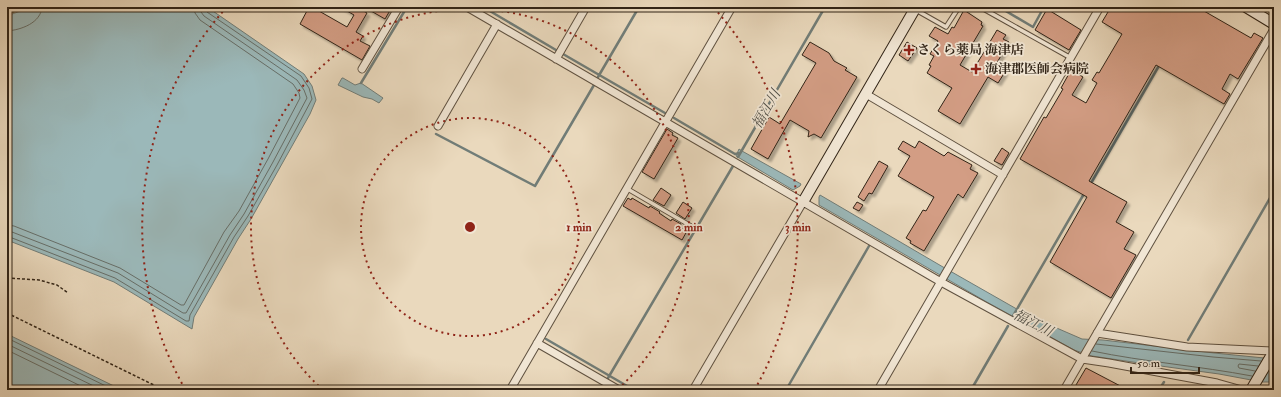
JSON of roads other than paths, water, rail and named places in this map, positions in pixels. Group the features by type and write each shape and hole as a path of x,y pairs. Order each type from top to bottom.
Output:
{"street":[{"path":"362,69 399,7"},
{"path":"467,7 803,202 1083,357 1218,383 1242,390"},
{"path":"556,59 586,7"},
{"path":"510,390 732,7"},
{"path":"878,390 1100,7"},
{"path":"1246,7 1274,24"},
{"path":"693,390 915,8"},
{"path":"438,126 497,24"},
{"path":"1064,390 1274,29"},
{"path":"866,94 1003,175"},
{"path":"1096,334 1187,347 1273,352 1253,387"},
{"path":"537,343 619,390"}],"lane":[{"path":"915,8 946,27 959,7"},
{"path":"980,7 1071,58"},
{"path":"626,188 691,226"}],"water":[{"path":"31,7 207,7 304,74 312,86 316,100 310,114 194,317 192,329 114,282 7,240 7,16"},
{"path":"342,78 355,85 361,83 383,98 379,103 338,85"},
{"path":"739,149 801,184 800,186 793,190 736,156"},
{"path":"820,195 1029,316 1082,339 1274,359 1274,382 1262,382 1219,374 1092,356 1074,350 985,301 819,205"},
{"path":"7,334 118,388 122,390 7,390"}],"waterway":[{"path":"361,83 407,7"},
{"path":"483,7 556,50"},
{"path":"598,77 639,7"},
{"name":"福江川","path":"738,157 825,7"},
{"path":"999,7 1033,27 1044,7"},
{"path":"1265,7 1274,12"},
{"path":"563,54 665,113"},
{"path":"1090,185 1160,64"},
{"path":"436,134 535,186 594,85"},
{"path":"674,118 735,154 740,153"},
{"path":"608,378 733,166"},
{"path":"1188,340 1274,191"},
{"path":"1013,316 1085,192"},
{"path":"786,390 869,246"},
{"path":"971,390 1008,326"},
{"path":"546,339 634,390"},
{"path":"1159,390 1164,382"},
{"path":"602,390 604,385"}],"place":[{"name":"さくら薬局 海津店","path":"909,50"},
{"name":"海津郡医師会病院","path":"976,69"}]}
